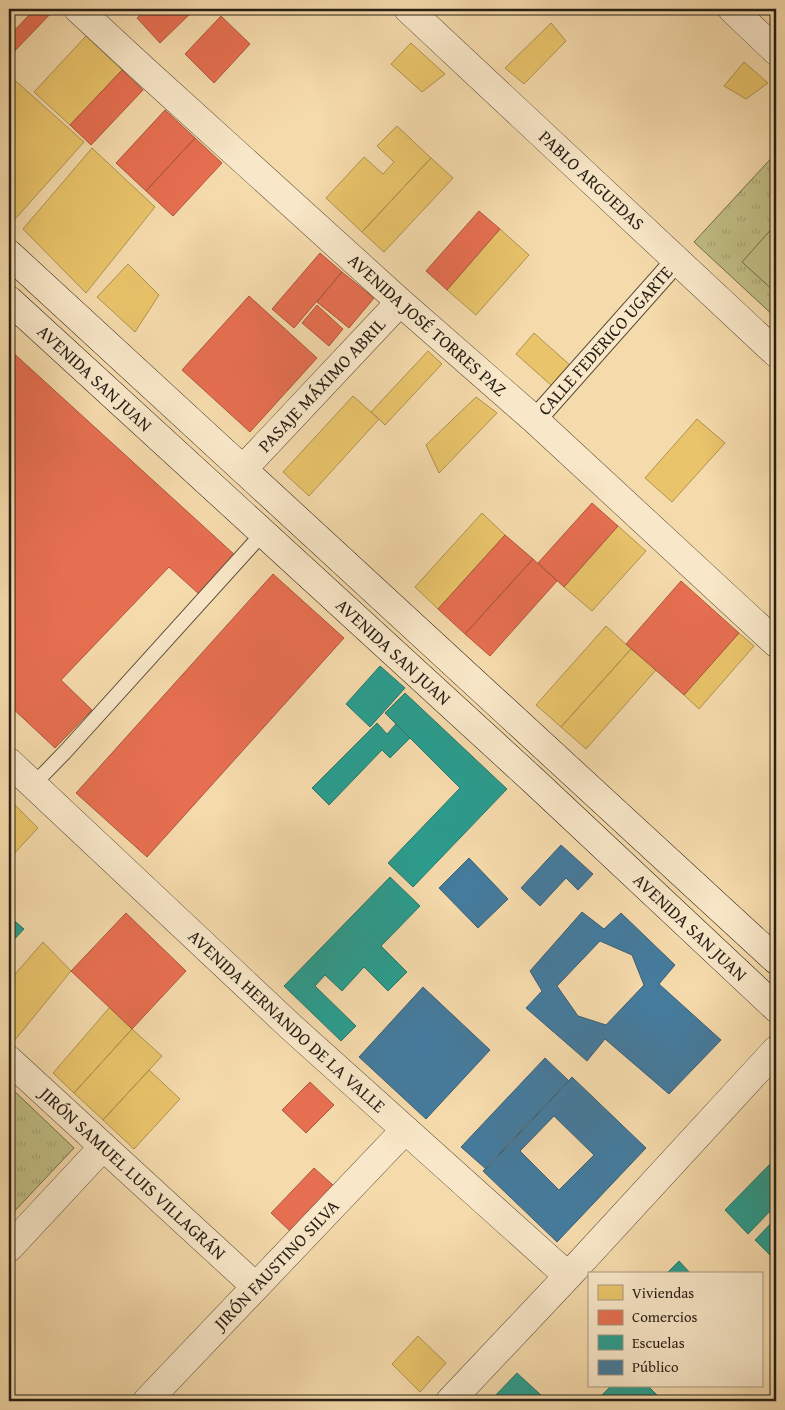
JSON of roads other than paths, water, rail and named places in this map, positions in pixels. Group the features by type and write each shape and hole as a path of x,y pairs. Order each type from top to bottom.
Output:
{"street":[{"name":"AVENIDA JOSÉ TORRES PAZ","path":"78,9 400,302 534,420 776,643"},
{"name":"PABLO ARGUEDAS","path":"408,9 776,353"},
{"path":"732,9 776,50"},
{"name":"AVENIDA SAN JUAN","path":"9,254 776,960"},
{"name":"CALLE FEDERICO UGARTE","path":"534,420 677,260"},
{"name":"AVENIDA SAN JUAN","path":"9,300 526,774 776,1008"},
{"name":"PASAJE MÁXIMO ABRIL","path":"243,469 400,302"},
{"name":"AVENIDA HERNANDO DE LA VALLE","path":"9,762 290,1026 568,1276"},
{"path":"450,1401 776,1050"},
{"name":"JIRÓN SAMUEL LUIS VILLAGRÁN","path":"9,1060 102,1148 255,1286"},
{"name":"JIRÓN FAUSTINO SILVA","path":"147,1401 405,1130"},
{"path":"9,1248 102,1148"}],"lane":[{"path":"33,785 263,533"}]}
